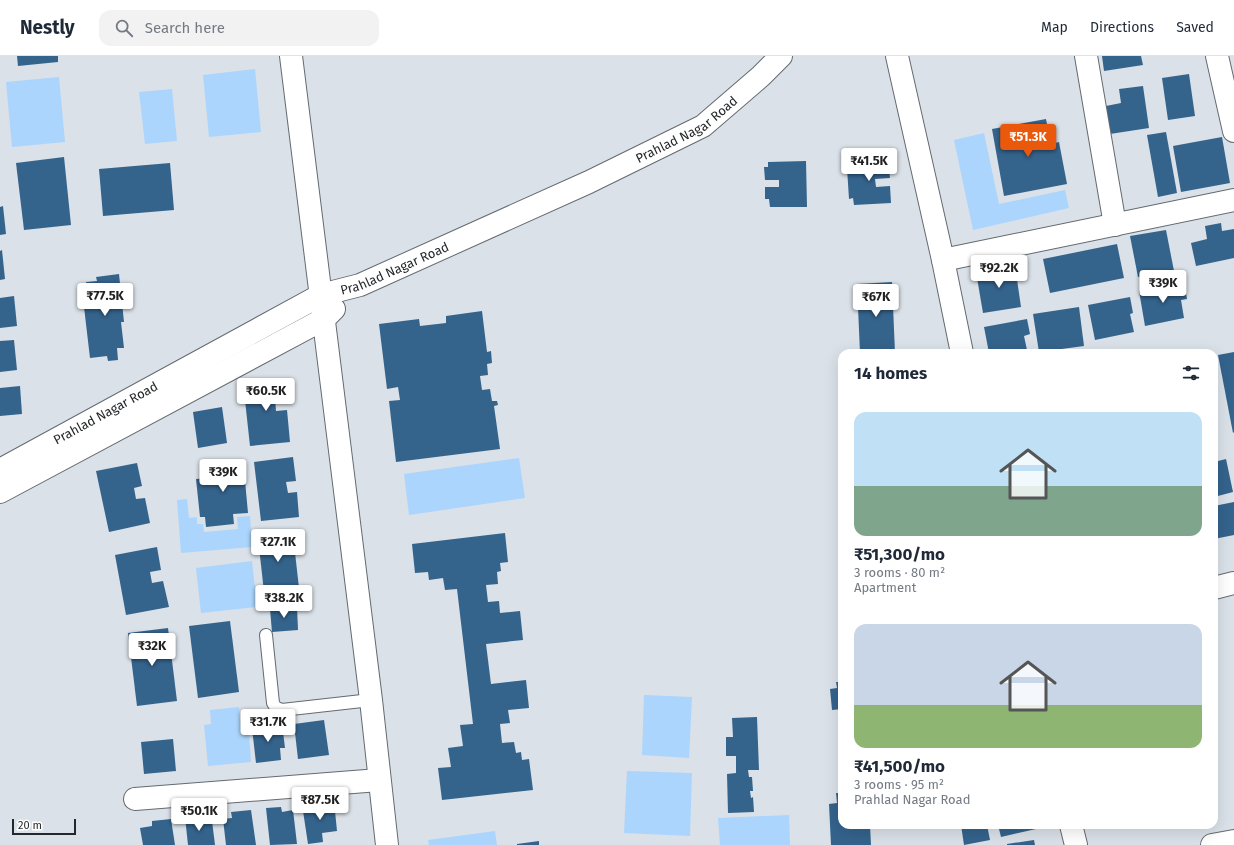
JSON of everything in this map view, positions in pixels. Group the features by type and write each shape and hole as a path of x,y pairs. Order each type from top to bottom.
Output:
{"street":[{"path":"291,56 371,700 387,845"},
{"name":"Prahlad Nagar Road","path":"0,470 321,294 360,285 589,182 703,126 761,76 780,56"},
{"path":"897,56 943,260 961,349"},
{"path":"1086,56 1115,225"},
{"path":"1217,56 1234,132"},
{"path":"943,260 1234,200"},
{"path":"0,492 324,319 360,285"},
{"path":"1218,587 1234,583"},
{"path":"135,799 379,780"},
{"path":"1072,829 1076,845"},
{"path":"1212,845 1234,841"}],"lane":[{"path":"266,635 273,703 276,708 282,710 371,700"}],"shaded area":[{"path":"255,69 261,132 209,137 203,75"},
{"path":"59,77 65,142 12,147 6,82"},
{"path":"172,89 177,141 145,144 139,92"},
{"path":"984,133 999,204 1065,190 1069,208 973,230 954,140"},
{"path":"519,458 525,498 409,515 404,474"},
{"path":"187,499 189,518 197,517 197,524 203,524 204,532 238,529 237,517 250,516 252,547 181,553 177,500"},
{"path":"252,561 257,607 201,613 196,568"},
{"path":"644,695 692,697 689,758 642,755"},
{"path":"239,707 240,721 248,721 251,762 208,766 204,725 211,724 210,710"},
{"path":"627,771 692,773 690,836 624,833"},
{"path":"789,815 790,845 720,845 718,818"},
{"path":"495,831 497,845 429,845 428,840"}],"building":[{"path":"17,56 58,56 58,62 18,66"},
{"path":"1102,56 1141,56 1143,65 1104,71"},
{"path":"1189,74 1195,116 1168,120 1162,78"},
{"path":"1143,86 1149,128 1110,134 1106,106 1121,103 1119,89"},
{"path":"1046,119 1051,144 1059,142 1067,184 1004,196 992,129"},
{"path":"1166,132 1177,193 1158,197 1147,135"},
{"path":"1222,137 1230,183 1181,192 1173,146"},
{"path":"64,157 71,225 24,230 16,163"},
{"path":"888,158 890,178 875,179 876,187 890,186 891,203 854,205 853,198 849,199 847,168 851,168 851,160"},
{"path":"806,161 807,207 770,207 769,199 765,199 765,187 779,187 779,180 765,180 764,167 768,167 768,162"},
{"path":"170,163 174,210 103,216 99,169"},
{"path":"3,206 6,234 0,235 0,207"},
{"path":"1221,223 1222,231 1234,229 1234,258 1196,266 1191,243 1207,239 1205,226"},
{"path":"1166,230 1174,271 1138,277 1130,236"},
{"path":"1117,244 1124,278 1050,293 1043,259"},
{"path":"2,250 5,279 0,280 0,251"},
{"path":"1015,266 1021,307 983,313 976,272"},
{"path":"119,274 124,322 121,322 124,348 117,348 118,360 108,361 107,356 90,358 84,307 89,306 86,282 97,281 96,277"},
{"path":"892,282 895,349 860,349 857,284"},
{"path":"1184,282 1187,299 1181,300 1184,318 1145,326 1139,291"},
{"path":"14,296 17,326 0,328 0,298"},
{"path":"1130,297 1133,313 1130,314 1134,332 1095,340 1088,305"},
{"path":"1079,307 1084,346 1062,349 1039,349 1033,314"},
{"path":"482,311 487,352 491,351 492,363 487,364 488,375 480,376 482,390 490,389 492,401 497,401 498,405 494,406 500,449 396,462 389,401 400,400 398,387 387,389 379,324 419,319 420,326 446,323 446,316"},
{"path":"1027,319 1030,334 1024,336 1027,349 988,349 984,327"},
{"path":"14,340 17,370 0,372 0,341"},
{"path":"1234,352 1234,432 1233,433 1218,355"},
{"path":"283,378 285,397 275,398 276,411 287,410 290,442 250,446 243,382"},
{"path":"20,386 22,414 0,416 0,388"},
{"path":"222,407 227,443 198,448 193,412"},
{"path":"293,457 296,481 286,482 288,493 297,492 299,517 261,521 254,462"},
{"path":"243,459 248,513 233,514 234,524 206,527 205,517 200,517 196,479 207,478 206,468 221,467 220,461"},
{"path":"1226,459 1233,492 1218,496 1218,461"},
{"path":"137,463 142,486 134,488 136,499 145,498 150,523 109,532 96,471"},
{"path":"1234,502 1234,535 1218,538 1218,505"},
{"path":"505,533 508,562 500,563 501,571 497,572 498,584 486,585 488,602 499,601 500,613 520,611 523,640 486,644 491,684 526,680 529,708 508,710 510,723 500,724 502,743 514,742 516,753 521,752 522,760 529,759 533,790 442,800 438,768 451,767 448,748 463,746 460,725 473,724 457,589 445,590 443,578 429,580 428,572 415,573 412,544"},
{"path":"293,535 299,588 264,592 258,538"},
{"path":"157,547 161,570 150,572 152,583 163,581 169,607 126,615 115,555"},
{"path":"297,607 298,630 272,632 270,609"},
{"path":"230,621 239,692 198,698 189,626"},
{"path":"168,628 177,701 137,706 128,633"},
{"path":"836,682 838,682 838,709 832,710 830,689 837,688"},
{"path":"757,717 759,770 748,770 749,777 752,777 753,791 750,791 751,798 753,797 754,812 728,813 727,774 736,773 736,756 726,756 726,737 733,737 732,718"},
{"path":"324,720 329,755 298,759 294,724"},
{"path":"282,724 285,748 280,748 281,760 256,763 252,728"},
{"path":"173,739 176,771 144,774 141,742"},
{"path":"836,793 838,793 838,829 870,829 871,845 831,845 829,804 837,803"},
{"path":"334,801 337,831 322,833 323,842 308,844 303,811 314,809 313,803"},
{"path":"281,807 282,812 293,810 297,844 270,845 266,808"},
{"path":"251,810 256,845 226,845 223,819 232,818 231,812"},
{"path":"200,815 201,822 212,821 215,845 188,845 185,817"},
{"path":"171,819 175,845 143,845 140,828 152,826 152,821"},
{"path":"962,829 988,829 990,840 964,845"},
{"path":"999,829 1036,829 1001,837"},
{"path":"1034,840 1035,845 1007,845 1007,844"},
{"path":"539,841 539,845 517,845 517,844"}]}
